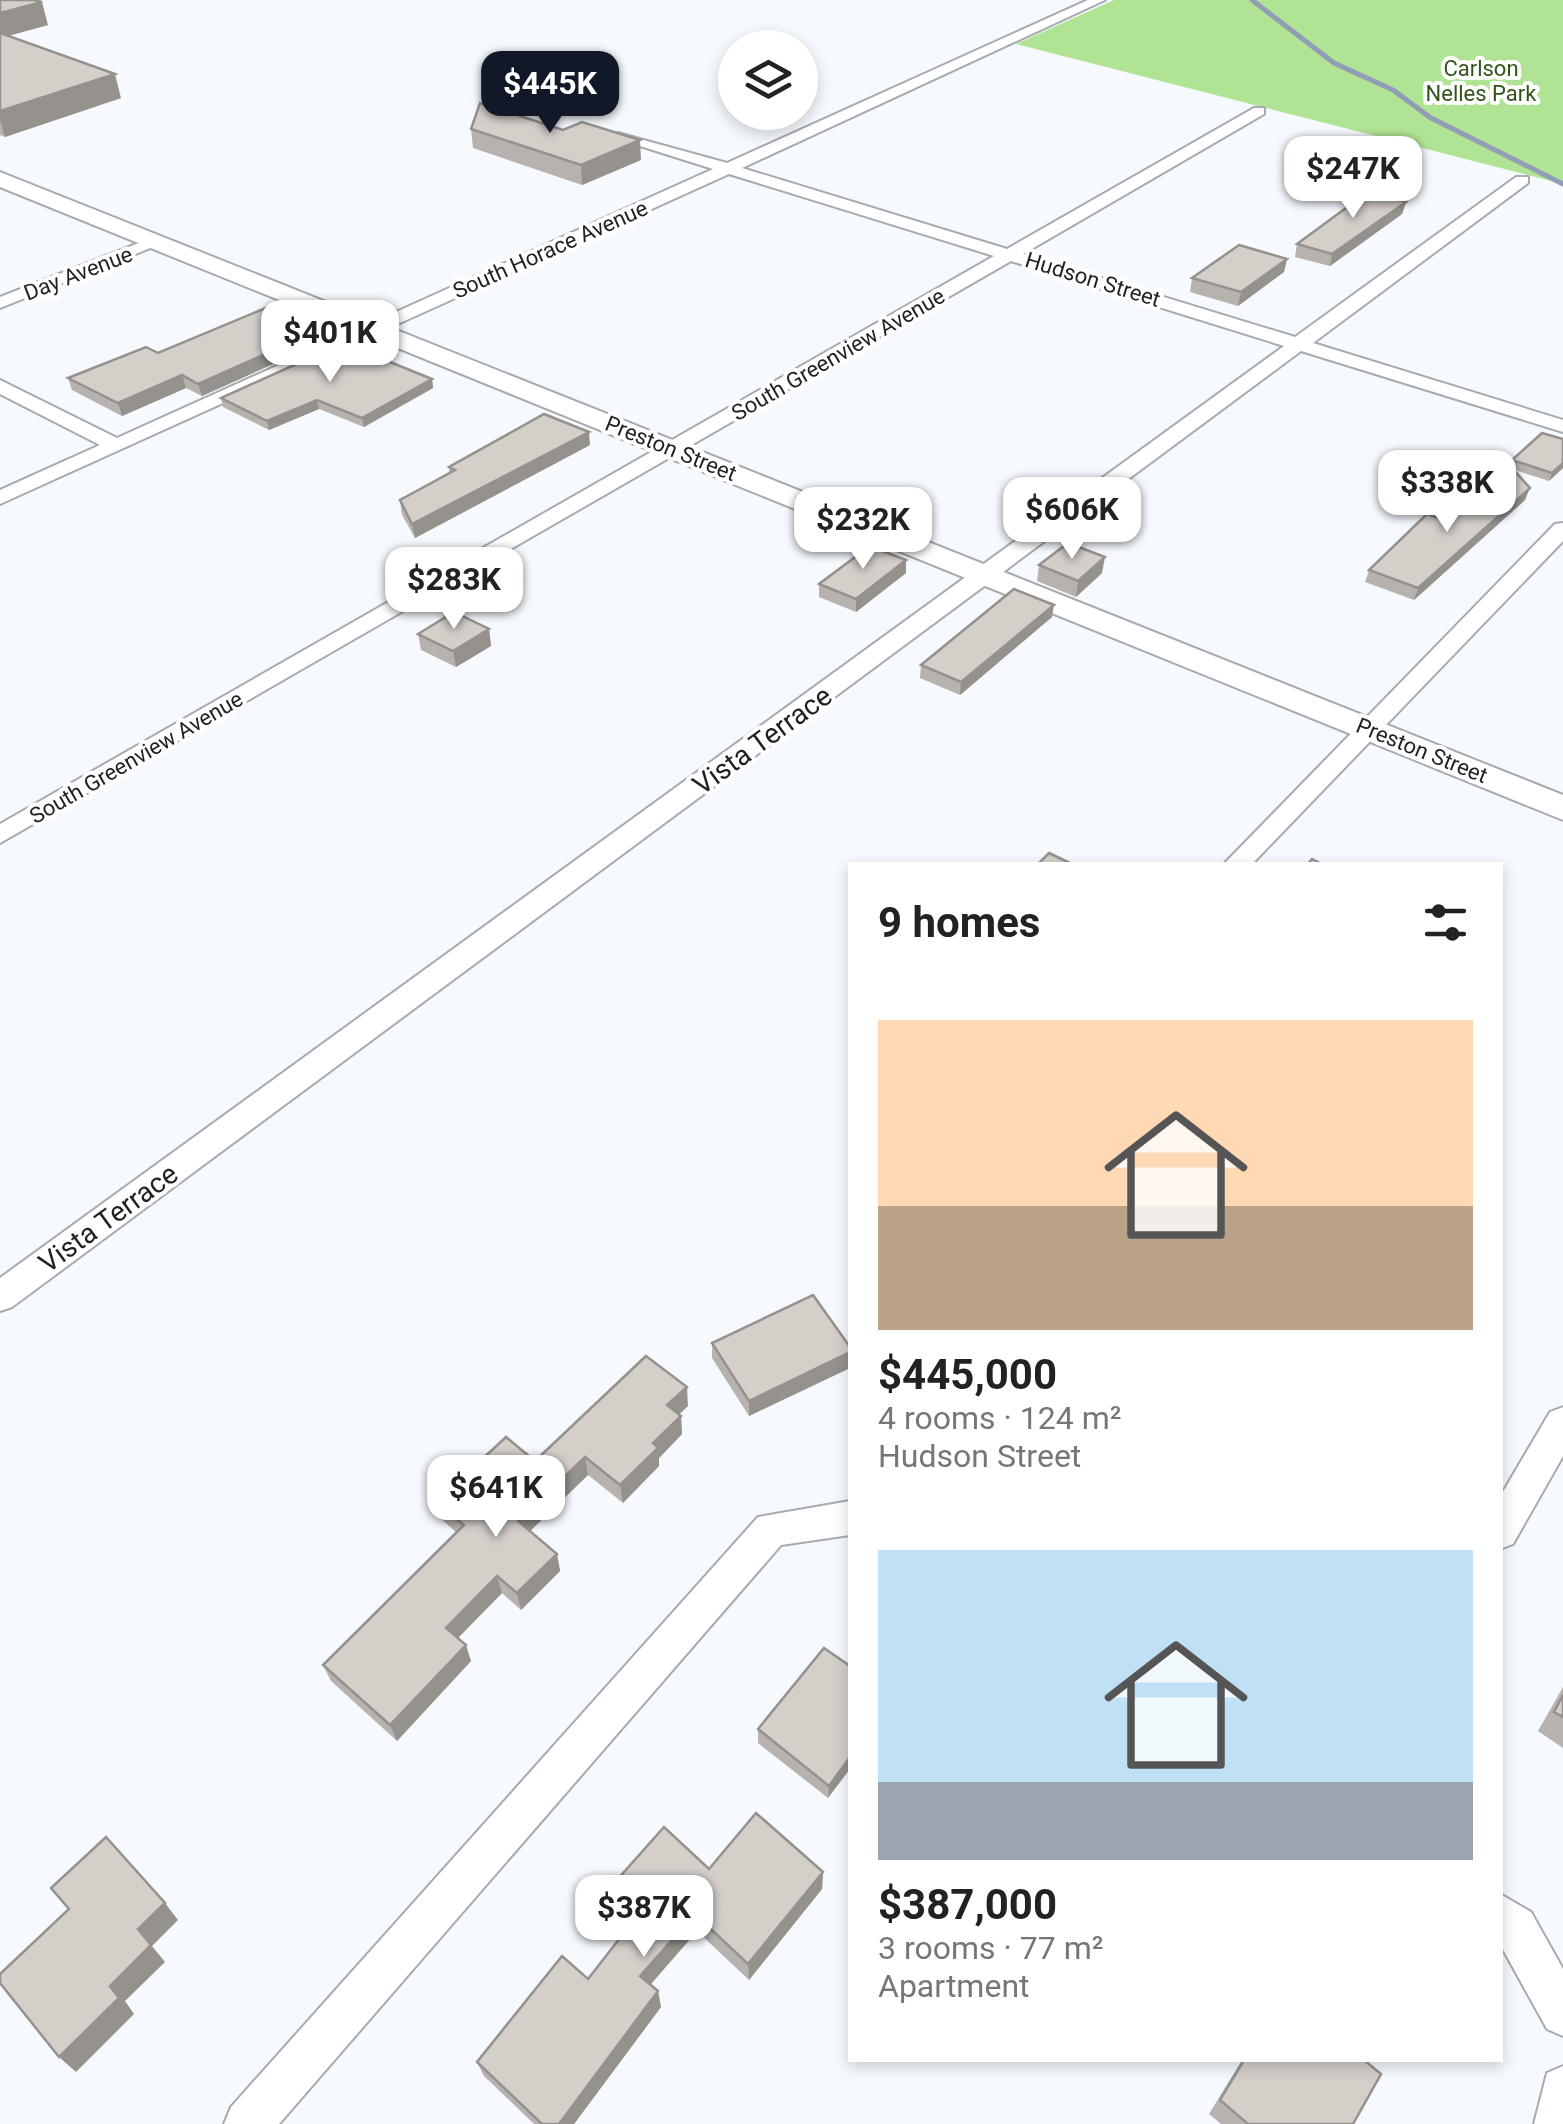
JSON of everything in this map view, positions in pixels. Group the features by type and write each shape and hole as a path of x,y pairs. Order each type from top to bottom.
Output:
{"street":[{"name":"South Horace Avenue","path":"0,498 1099,0"},
{"name":"South Greenview Avenue","path":"0,835 1260,110"},
{"name":"Hudson Street","path":"623,136 1563,426"},
{"name":"Preston Street","path":"0,180 1563,808"},
{"name":"Vista Terrace","path":"0,1296 1522,180"},
{"name":"Day Avenue","path":"0,303 155,243"},
{"path":"0,386 116,446"},
{"path":"1239,862 1563,529"},
{"path":"1503,1527 1563,1423"},
{"path":"248,2124 771,1529 848,1518"},
{"path":"1503,1918 1515,1928 1563,2013"},
{"path":"1558,2124 1563,2089"}],"green space":[{"name":"Carlson Nelles Park","path":"1114,0 1563,0 1563,184 1016,44"}],"building":[{"path":"0,0 33,0 42,2 0,13"},
{"path":"0,33 115,74 0,111"},
{"path":"480,103 563,130 582,122 640,140 581,165 471,129"},
{"path":"1380,183 1391,198 1406,202 1332,254 1297,244"},
{"path":"1239,245 1287,259 1241,292 1192,278"},
{"path":"268,307 319,330 198,384 182,375 118,403 68,378 146,347 158,353"},
{"path":"343,343 432,379 362,418 317,400 267,421 221,398"},
{"path":"544,414 589,432 412,524 400,500 455,470 449,467"},
{"path":"1542,433 1563,439 1563,463 1552,473 1512,460"},
{"path":"1513,469 1530,488 1418,588 1369,570 1427,514 1449,522"},
{"path":"1068,543 1105,557 1078,581 1039,565"},
{"path":"870,546 906,560 856,599 819,584"},
{"path":"1014,589 1054,605 961,682 921,665"},
{"path":"454,612 489,629 453,651 418,634"},
{"path":"1049,853 1068,862 1040,862"},
{"path":"813,1295 848,1344 848,1353 749,1401 712,1343"},
{"path":"646,1356 687,1387 667,1405 681,1416 653,1443 658,1448 620,1485 585,1457 518,1521 557,1554 517,1593 497,1576 446,1628 466,1645 390,1725 323,1665 464,1525 436,1502 506,1437 535,1461"},
{"path":"824,1648 848,1665 848,1760 829,1786 758,1729"},
{"path":"1563,1695 1563,1717 1554,1712"},
{"path":"756,1813 823,1872 748,1964 695,1914 640,1976 658,1991 559,2124 542,2124 477,2062 562,1956 588,1979 645,1906 617,1880 664,1827 709,1869"},
{"path":"106,1837 165,1903 138,1929 151,1945 110,1986 119,1998 59,2057 0,1983 0,1974 69,1909 51,1888"},
{"path":"1243,2062 1366,2062 1381,2074 1353,2124 1248,2124 1220,2100"}],"waterway":[{"path":"1252,0 1334,63 1393,90 1431,118 1563,184"}]}
